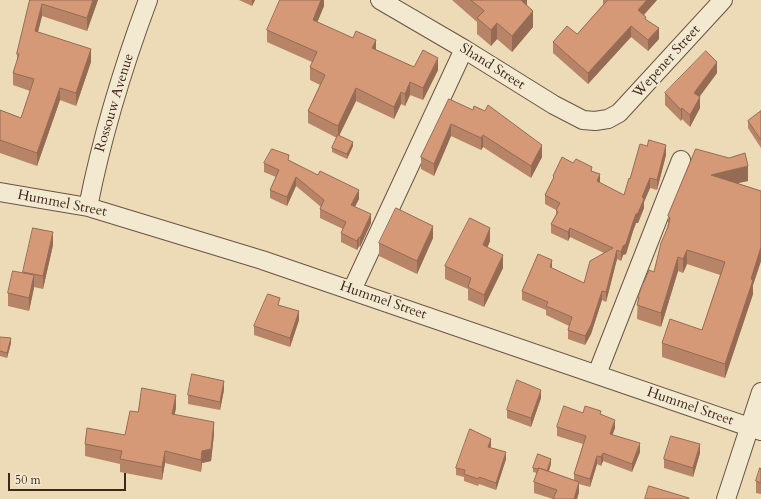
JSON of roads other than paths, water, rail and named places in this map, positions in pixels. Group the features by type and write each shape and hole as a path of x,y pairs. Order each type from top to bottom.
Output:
{"street":[{"name":"Rossouw Avenue","path":"88,207 99,154 116,93 148,0"},
{"name":"Shand Street","path":"380,0 399,5 464,49 554,106 583,120 596,121 608,119"},
{"name":"Wepener Street","path":"608,119 619,113 628,105 723,0"},
{"path":"352,290 464,49"},
{"path":"597,374 681,160"},
{"name":"Hummel Street","path":"0,192 88,207 262,260 755,429"},
{"path":"726,499 755,429 761,392"}]}
